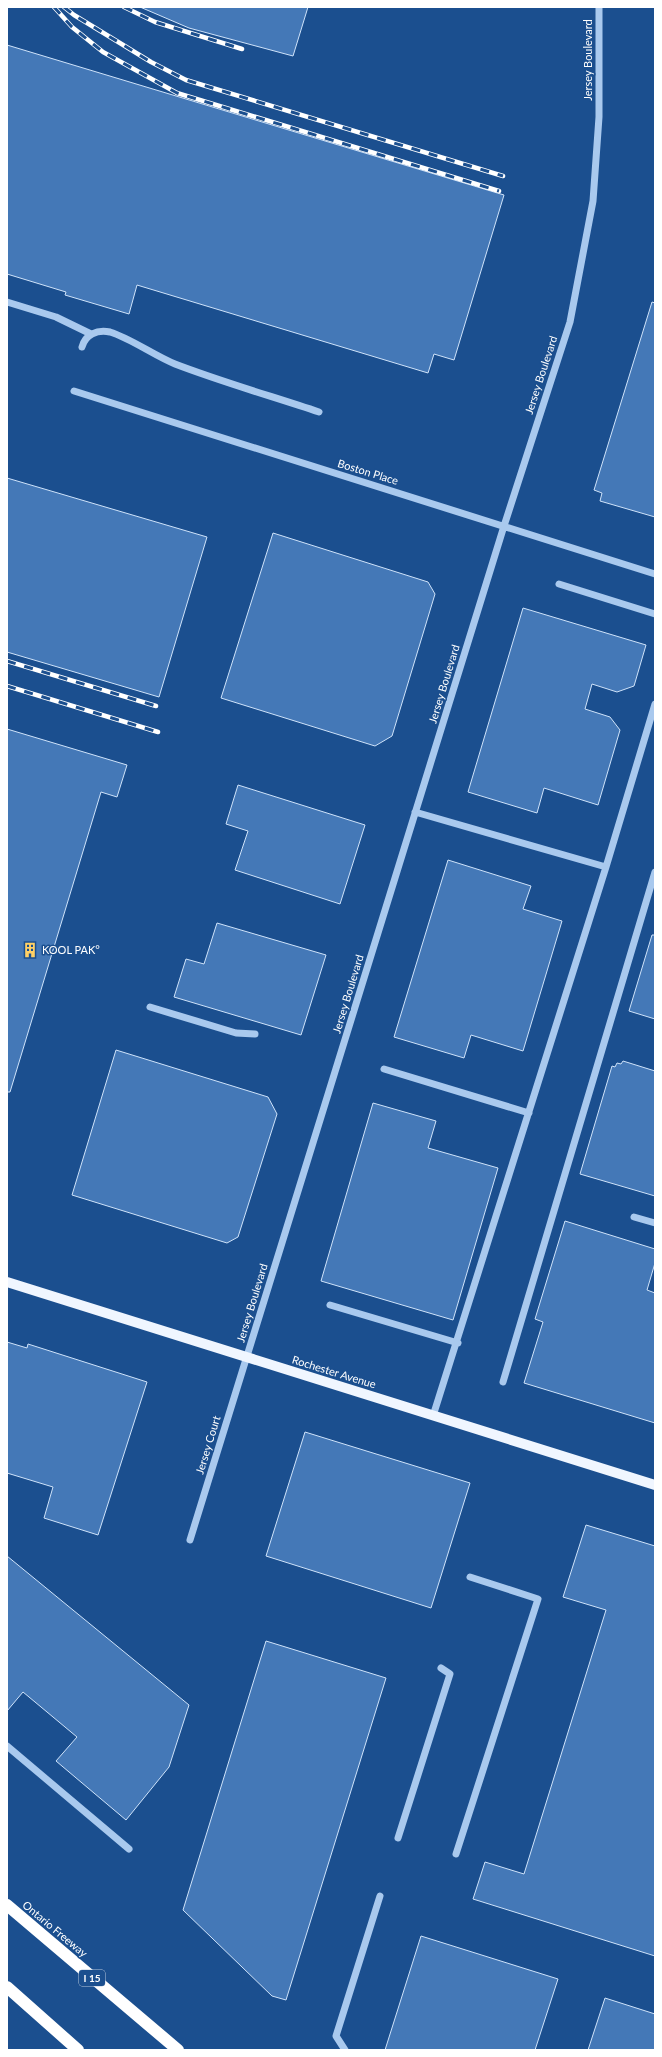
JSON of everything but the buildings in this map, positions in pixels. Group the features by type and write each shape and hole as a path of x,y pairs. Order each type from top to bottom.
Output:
{"highway":[{"name":"Ontario Freeway","path":"7,1905 178,2050"},
{"path":"7,1987 78,2050"}],"main road":[{"name":"Rochester Avenue","path":"7,1282 655,1485"}],"street":[{"name":"Jersey Boulevard","path":"246,1357 504,526 570,322 593,201 599,117 599,7"},
{"path":"7,302 56,317 91,334"},
{"path":"82,347 84,340 94,332 109,332 173,363 201,374 319,412"},
{"name":"Boston Place","path":"74,391 655,574"},
{"path":"559,584 655,614"},
{"path":"433,1416 458,1343 655,704"},
{"path":"415,812 606,867"},
{"path":"503,1382 655,872"},
{"path":"150,1007 236,1033 255,1034"},
{"path":"384,1069 529,1113"},
{"path":"634,1217 655,1224"},
{"path":"330,1305 458,1343"},
{"name":"Jersey Court","path":"190,1540 246,1357"},
{"path":"456,1854 538,1599 470,1577"},
{"path":"398,1838 450,1674 441,1668"},
{"path":"7,1746 129,1849"},
{"path":"345,2050 336,2036 380,1896"}],"railway":[{"path":"54,7 72,27 103,52 177,93 499,191"},
{"path":"64,7 74,15 151,62 186,80 503,176"},
{"path":"124,7 155,22 242,49"},
{"path":"7,661 156,706"},
{"path":"7,686 158,732"}],"place":[{"name":"KOOL PAK°","path":"30,950"}]}
